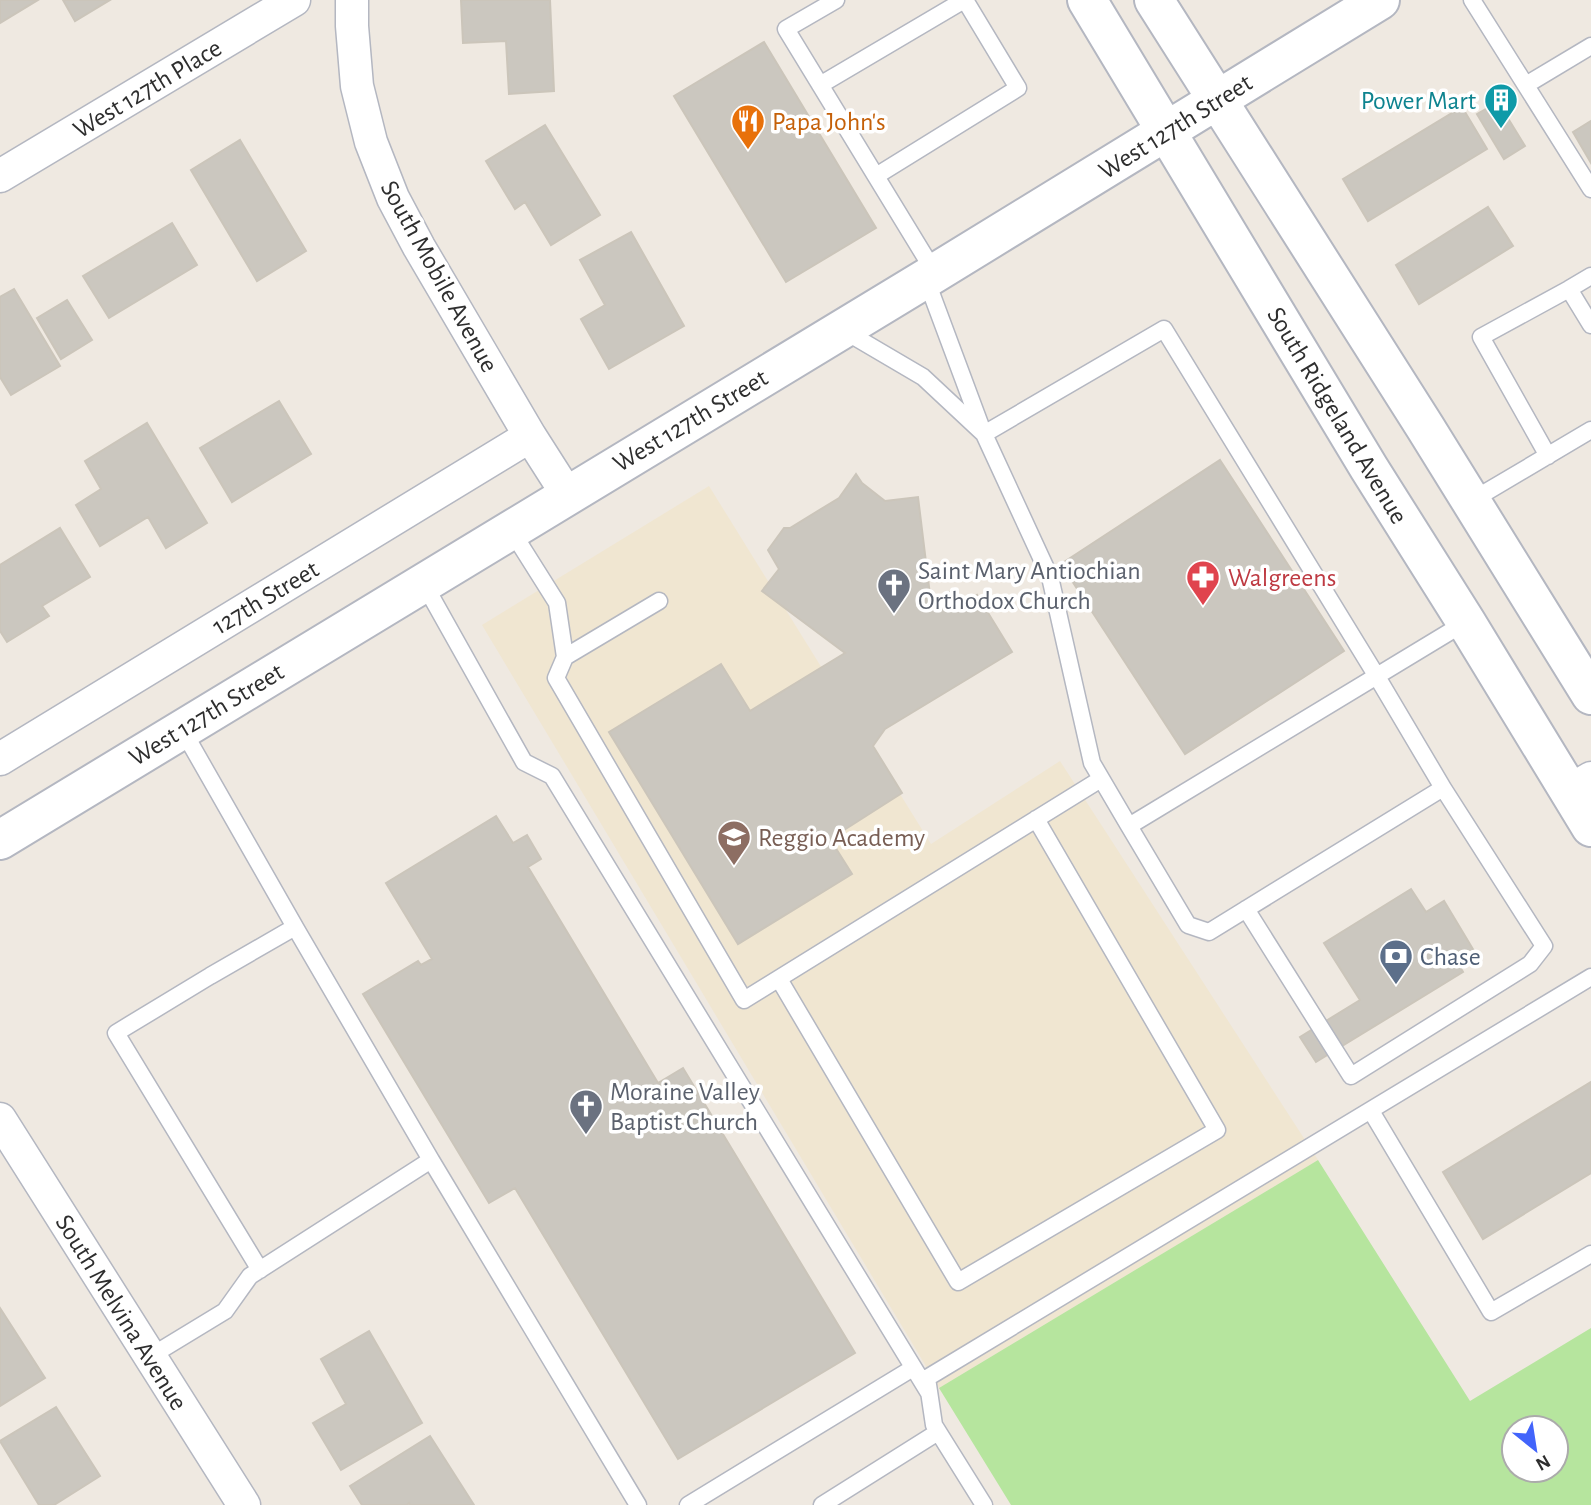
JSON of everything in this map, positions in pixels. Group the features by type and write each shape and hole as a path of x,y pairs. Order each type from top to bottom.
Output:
{"main road":[{"name":"South Ridgeland Avenue","path":"1087,0 1369,468 1466,622 1580,785 1591,827"},
{"path":"1154,0 1591,695"},
{"name":"West 127th Street","path":"0,840 1380,0"}],"street":[{"name":"West 127th Place","path":"0,176 294,0"},
{"name":"South Mobile Avenue","path":"352,0 356,86 371,142 393,198 530,436 567,494"},
{"name":"127th Street","path":"0,759 530,436"},
{"name":"South Melvina Avenue","path":"0,1119 244,1505"}],"lane":[{"path":"836,0 786,29 876,176 930,275 984,434 1050,577 1092,763 1188,925 1209,932 1443,788"},
{"path":"820,85 964,0 1018,88 876,176"},
{"path":"1472,0 1591,189"},
{"path":"1526,85 1591,46"},
{"path":"1548,456 1481,337 1591,276"},
{"path":"1569,289 1591,326"},
{"path":"841,329 923,377 984,434"},
{"path":"984,434 1164,329 1443,788 1544,946 1530,964 1351,1076 1246,909"},
{"path":"1471,501 1591,430"},
{"path":"510,529 557,603 565,657 556,678 744,1000 1101,779"},
{"path":"423,582 524,762 552,776 929,1393"},
{"path":"565,657 659,601"},
{"path":"1129,826 1466,622"},
{"path":"182,729 431,1160 638,1505"},
{"path":"779,979 958,1282 1217,1130 1036,819"},
{"path":"260,1270 116,1033 295,927"},
{"path":"984,1505 934,1425 927,1378 1591,977"},
{"path":"1371,1111 1491,1312 1591,1254"},
{"path":"151,1356 225,1311 250,1276 431,1160"},
{"path":"688,1505 914,1368"},
{"path":"822,1505 938,1432"}],"shaded area":[{"path":"709,486 931,844 1060,761 1318,1160 939,1388 482,625"}],"green space":[{"path":"1318,1160 1470,1401 1591,1328 1591,1505 1011,1505 939,1388"}],"building":[{"path":"0,0 38,0 0,23"},
{"path":"63,0 110,0 75,21"},
{"path":"461,0 550,0 554,91 509,94 506,41 463,43"},
{"path":"764,42 876,228 786,282 674,96"},
{"name":"Power Mart","path":"1498,102 1525,146 1504,159 1477,114"},
{"name":"Power Mart","path":"1462,107 1487,149 1368,221 1343,179"},
{"path":"1591,121 1591,163 1573,132"},
{"path":"545,125 600,215 551,245 525,202 515,209 486,161"},
{"path":"240,140 306,251 257,281 191,170"},
{"path":"1488,207 1513,246 1419,304 1396,265"},
{"path":"172,223 197,265 109,318 83,276"},
{"path":"631,232 684,326 609,369 581,319 605,305 580,260"},
{"path":"14,289 60,366 11,395 0,377 0,297"},
{"path":"67,300 92,340 61,359 37,318"},
{"path":"279,401 311,454 232,502 200,448"},
{"path":"147,423 207,523 166,548 148,517 100,546 76,505 101,489 85,461"},
{"name":"Walgreens","path":"1220,460 1344,651 1185,754 1061,564"},
{"path":"856,474 862,483 885,501 918,497 931,603 950,592 959,607 977,595 1012,652 885,729 873,746 902,793 830,839 852,874 738,944 609,732 721,664 750,711 845,653 762,591 779,569 768,550 784,528 790,528 839,498"},
{"path":"60,528 90,577 42,606 49,616 7,642 0,631 0,565"},
{"name":"Moraine Valley Baptist Church","path":"496,816 513,843 527,835 541,859 528,867 658,1083 683,1068 855,1353 678,1459 515,1188 489,1203 363,994 418,961 421,965 432,959 386,883"},
{"name":"Chase","path":"1411,889 1426,912 1444,901 1474,951 1457,962 1463,972 1316,1062 1300,1037 1360,1000 1324,943"},
{"path":"1591,1082 1591,1173 1483,1239 1443,1172"},
{"path":"0,1308 45,1378 0,1406"},
{"path":"369,1331 422,1423 341,1470 313,1423 346,1404 321,1359"},
{"path":"56,1407 100,1476 54,1505 39,1505 0,1441"},
{"path":"430,1436 474,1505 362,1505 350,1486"}],"place":[{"name":"Power Mart","path":"1501,130"},
{"name":"Papa John's","path":"748,151"},
{"name":"Walgreens","path":"1203,607"},
{"name":"Saint Mary Antiochian Orthodox Church","path":"894,615"},
{"name":"Reggio Academy","path":"734,867"},
{"name":"Chase","path":"1396,986"},
{"name":"Moraine Valley Baptist Church","path":"586,1136"}]}
